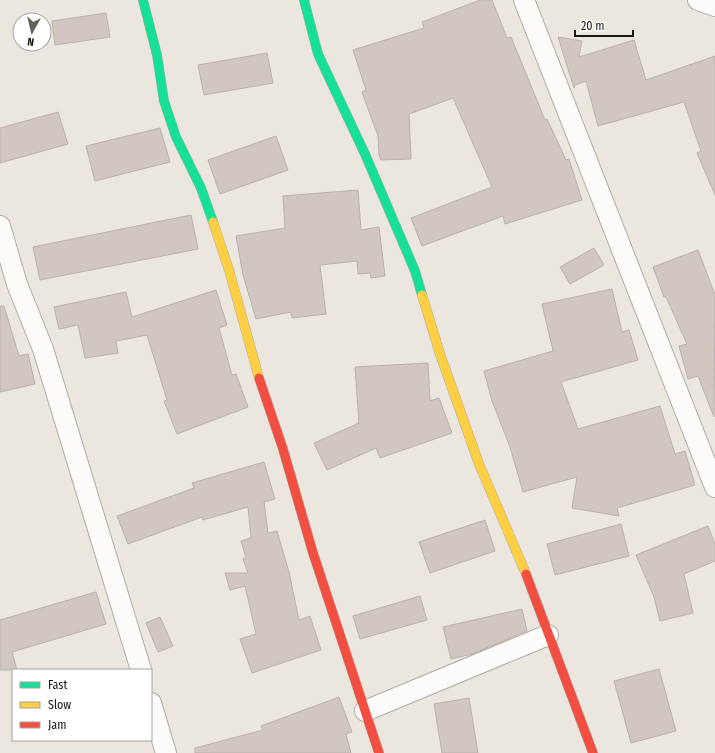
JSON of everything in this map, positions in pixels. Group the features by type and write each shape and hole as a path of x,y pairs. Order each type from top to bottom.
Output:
{"street":[{"path":"143,0 157,55 164,101 176,137 201,188 229,270 258,374 283,449 313,552 379,753"},
{"path":"304,0 318,54 365,154 416,271 440,354 479,464 521,561 593,753"},
{"path":"524,0 715,487"},
{"path":"698,0 715,6"},
{"path":"0,226 17,284 43,349 141,669"},
{"path":"365,711 548,634"},
{"path":"152,706 166,753"}],"building":[{"path":"480,0 492,0 507,38 511,37 545,120 547,119 566,160 569,159 582,200 505,224 503,216 422,246 411,218 492,187 453,98 409,114 411,159 381,160 379,155 378,136 362,92 366,90 353,50 424,28 422,22"},
{"path":"106,13 110,37 55,45 52,21"},
{"path":"558,37 582,41 579,57 634,40 646,80 715,56 715,195 697,153 701,151 684,102 598,126 586,81 575,85 574,88"},
{"path":"267,53 273,83 204,95 198,65"},
{"path":"58,112 68,144 0,163 0,128"},
{"path":"160,128 170,162 95,181 86,146"},
{"path":"276,136 288,170 220,194 208,160"},
{"path":"358,190 361,230 379,227 385,276 371,278 370,273 358,274 357,261 320,265 326,314 292,318 291,312 256,319 243,275 236,236 285,228 283,196"},
{"path":"191,215 198,249 40,280 33,247"},
{"path":"594,248 604,265 570,284 560,267"},
{"path":"698,250 715,295 714,417 698,376 688,379 679,346 687,344 666,297 664,297 653,267"},
{"path":"612,289 622,332 629,330 638,360 561,382 578,429 660,406 675,454 685,451 695,485 617,508 619,516 572,508 577,477 523,492 510,447 492,401 484,371 553,351 542,304"},
{"path":"216,290 227,325 219,328 232,375 236,374 248,407 177,434 164,401 167,400 147,335 116,341 118,353 85,358 78,325 59,329 54,307 126,292 132,317"},
{"path":"0,306 4,306 19,356 28,354 35,384 0,392"},
{"path":"428,363 430,401 439,398 452,433 380,458 376,448 327,470 314,443 359,423 355,367"},
{"path":"264,462 275,499 264,502 268,533 277,531 289,572 299,620 310,616 321,650 252,673 240,639 256,634 245,586 230,590 225,573 248,573 243,559 246,558 241,541 251,538 248,507 203,520 202,517 128,544 117,516 194,488 192,483"},
{"path":"485,520 495,551 430,573 419,542"},
{"path":"621,524 629,556 555,575 547,544"},
{"path":"708,526 715,544 715,561 684,574 693,613 660,621 654,597 636,555"},
{"path":"96,592 106,624 12,652 17,669 0,670 0,620"},
{"path":"420,596 427,620 360,639 353,616"},
{"path":"522,609 527,631 472,654 451,659 443,627"},
{"path":"160,617 173,646 158,652 146,623"},
{"path":"659,669 676,731 631,743 614,681"},
{"path":"339,697 352,732 346,734 351,753 195,753 195,748 263,730 261,726"},
{"path":"469,698 478,753 442,753 434,704"}],"traffic: fast":[{"path":"143,0 157,55 164,101 176,137 201,188 213,222"},
{"path":"304,0 318,54 365,154 415,271 422,295"}],"traffic: slow":[{"path":"213,222 229,270 259,378"},
{"path":"422,295 440,354 479,464 526,574"}],"traffic: jam":[{"path":"259,378 283,449 313,553 379,753"},
{"path":"526,574 593,753"}]}
